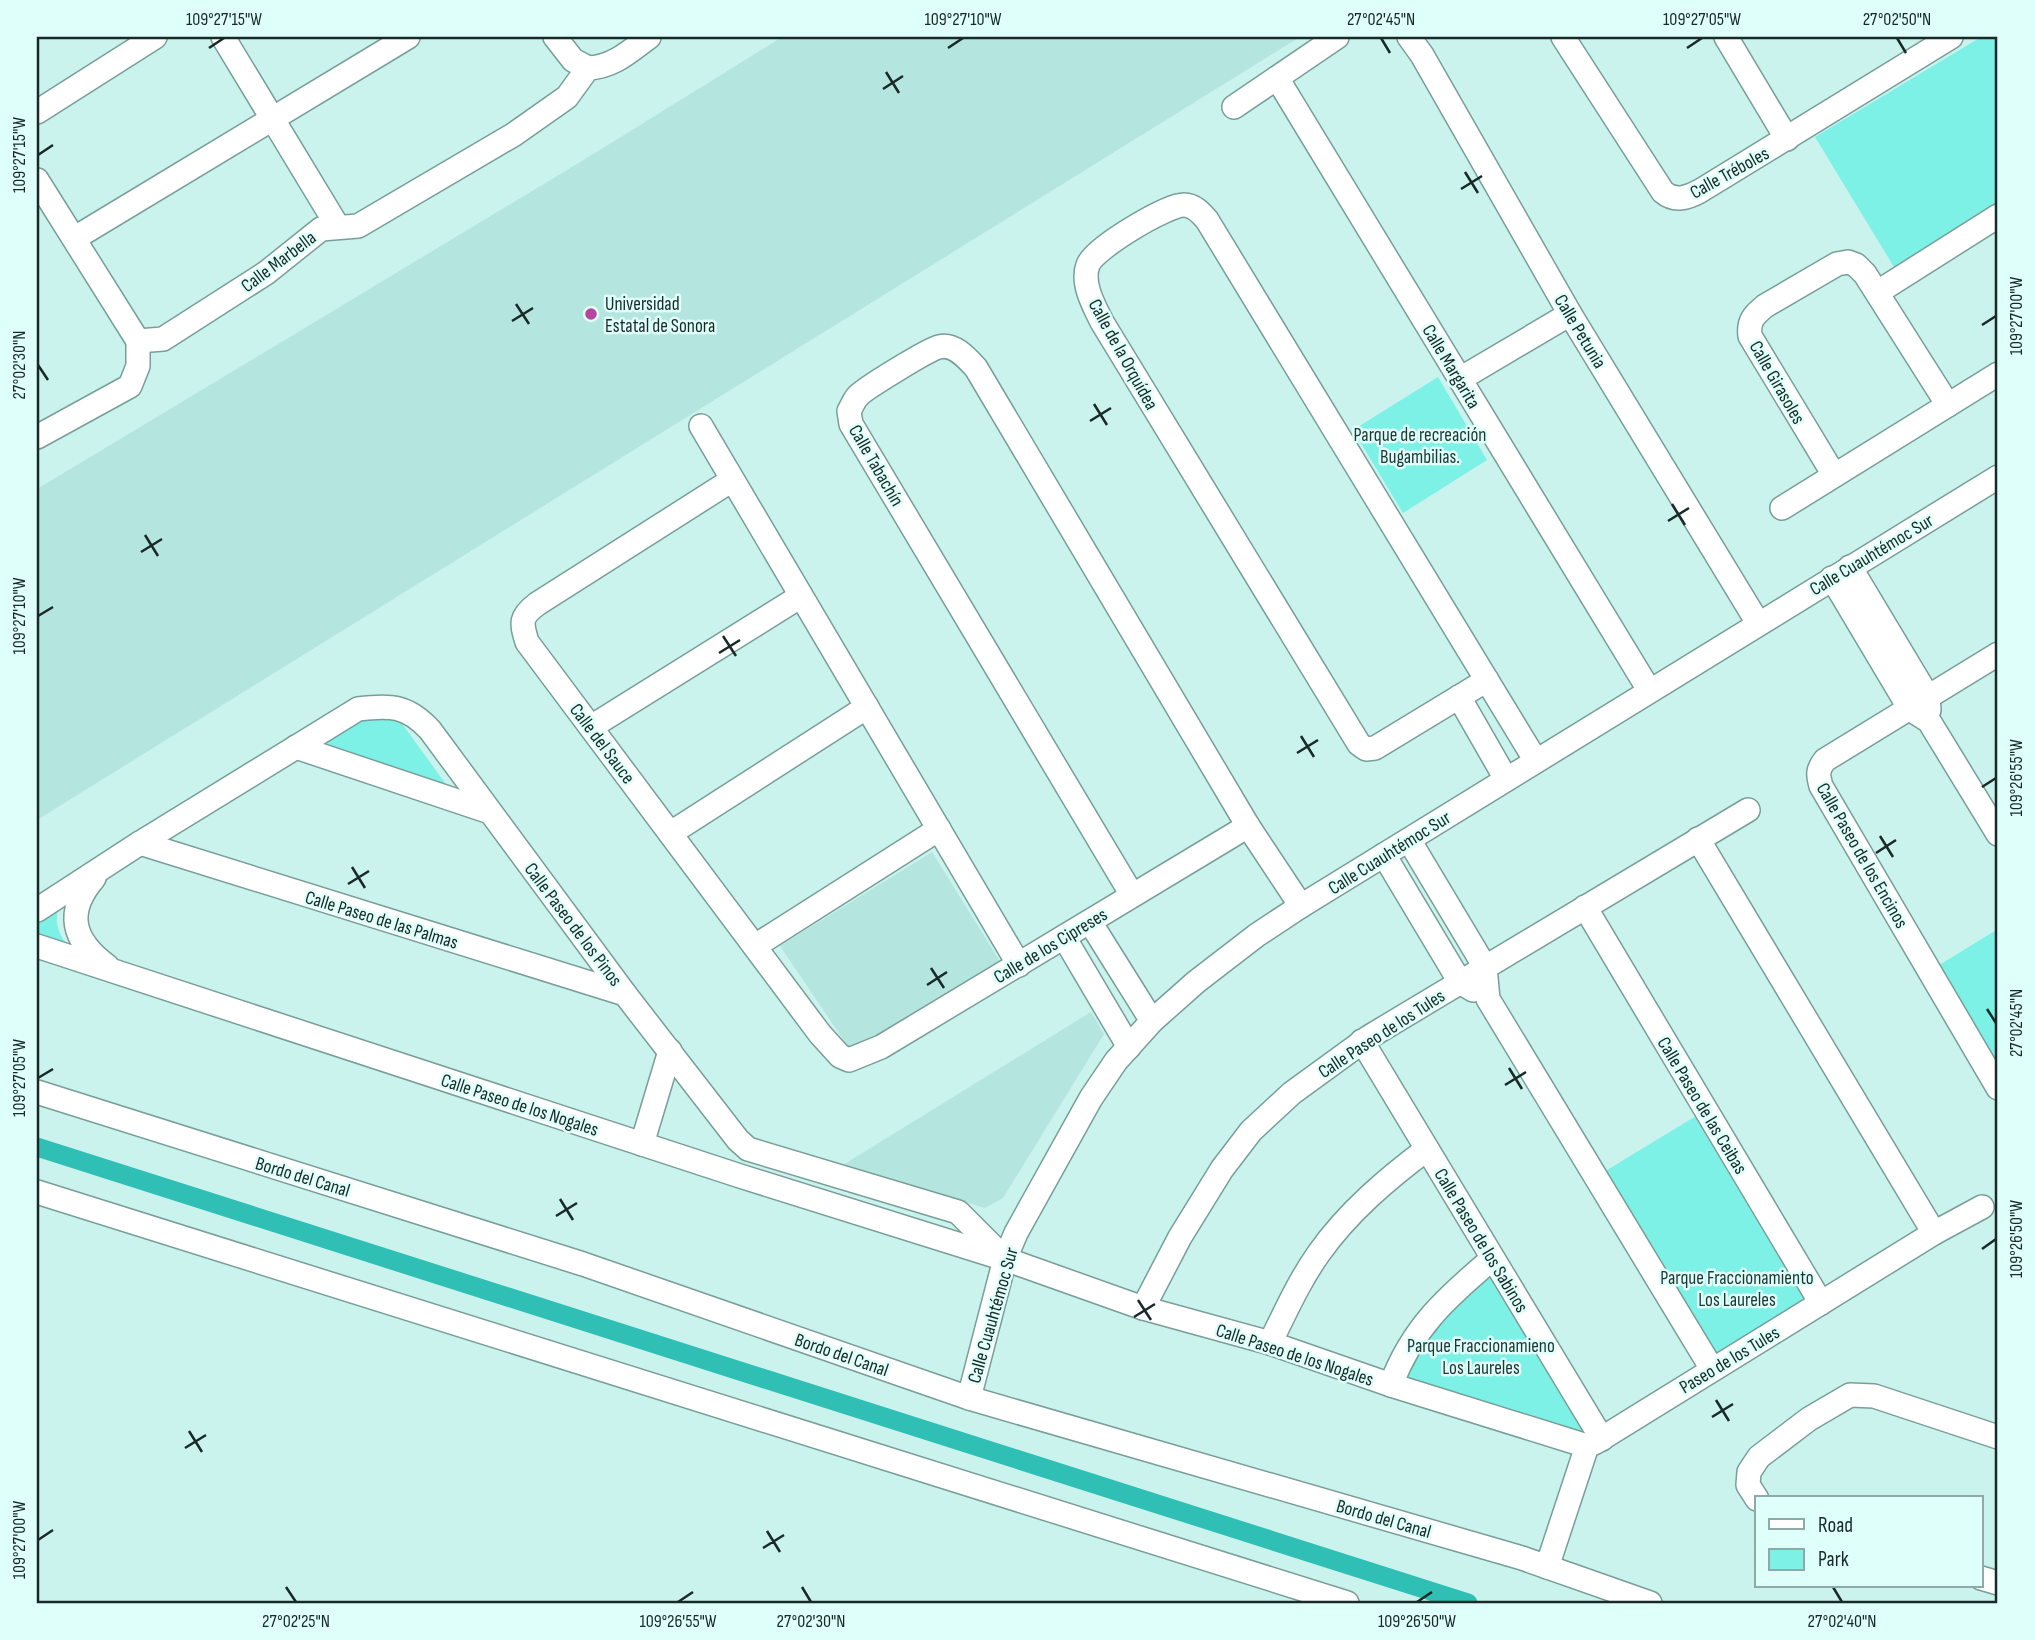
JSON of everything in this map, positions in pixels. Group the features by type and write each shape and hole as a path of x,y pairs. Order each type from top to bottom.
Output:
{"street":[{"path":"37,112 155,37"},
{"path":"223,37 338,227"},
{"path":"75,238 408,37"},
{"path":"555,37 573,60 588,68 602,68 622,58 649,37"},
{"path":"1234,107 1337,37"},
{"name":"Calle Petunia","path":"1409,37 1422,55 1570,314 1758,623"},
{"name":"Calle Tréboles","path":"1563,37 1663,192 1670,198 1689,197 1700,191 1951,37"},
{"path":"1726,37 1787,139"},
{"name":"Calle Marbella","path":"138,341 163,339 266,273 321,229 358,226 513,135 567,97 588,68"},
{"name":"Calle Margarita","path":"1277,78 1650,690"},
{"path":"37,180 138,341 138,366 131,386 37,437"},
{"name":"Calle de la Orquídea","path":"1487,680 1375,748 1366,749 1359,744 1102,322 1086,282 1087,266 1095,253 1115,238 1171,208 1183,205 1201,212 1487,680 1536,761"},
{"path":"1878,292 1998,216"},
{"name":"Calle Girasoles","path":"1833,475 1754,344 1749,325 1755,314 1765,306 1838,264 1848,262 1856,265 1878,292 1948,405"},
{"path":"1460,379 1570,314"},
{"name":"Calle Tabachín","path":"1132,895 851,424 849,411 858,396 872,385 940,346 953,348 976,368 1248,826"},
{"path":"1782,508 1998,374"},
{"path":"701,426 1019,965"},
{"name":"Calle Cuauhtémoc Sur","path":"969,1398 1005,1259 1016,1233 1091,1098 1116,1061 1152,1021 1257,935 1301,906 1998,477"},
{"name":"Calle del Sauce","path":"732,480 526,612 522,621 527,642 831,1047 849,1060"},
{"path":"1841,573 1998,834"},
{"path":"591,727 801,596"},
{"name":"Calle Paseo de los Encinos","path":"1998,654 1922,709 1825,760 1819,767 1818,775 1821,786 1998,1088"},
{"path":"1459,697 1506,779"},
{"name":"Calle Paseo de los Pinos","path":"296,747 358,709 395,707 409,711 430,730 625,994 722,1121 748,1149"},
{"path":"671,833 867,708"},
{"path":"37,910 139,843 296,747 490,812"},
{"name":"Calle Paseo de los Tules","path":"1143,1308 1193,1214 1222,1169 1251,1131 1292,1093 1362,1041 1748,810"},
{"path":"1248,826 1301,906"},
{"name":"Calle de los Cipreses","path":"849,1060 881,1047 1248,826"},
{"path":"755,946 939,830"},
{"path":"1698,839 1934,1233"},
{"path":"1409,840 1485,967 1488,999 1712,1369"},
{"name":"Calle Paseo de las Palmas","path":"139,843 625,994"},
{"path":"1384,855 1460,982 1488,999"},
{"path":"101,870 80,895 76,918 81,939 88,950 113,971"},
{"name":"Calle Paseo de las Ceibas","path":"1586,907 1821,1303"},
{"path":"1090,922 1152,1021"},
{"path":"1064,937 1129,1047"},
{"name":"Calle Paseo de los Nogales","path":"37,946 740,1176 1005,1259 1143,1308 1270,1343 1391,1385 1594,1442"},
{"name":"Calle Paseo de los Sabinos","path":"1362,1041 1492,1259 1594,1442"},
{"path":"642,1144 670,1051"},
{"name":"Bordo del Canal","path":"37,1092 583,1264 969,1398 1547,1567 1650,1603"},
{"path":"740,1176 748,1149"},
{"name":"Calle Paseo de los Nogales","path":"748,1149 958,1212 1005,1259"},
{"path":"1270,1343 1303,1277 1328,1242 1353,1213 1427,1149"},
{"path":"37,1192 1348,1603"},
{"name":"Paseo de los Tules","path":"1594,1442 1934,1233 1982,1207"},
{"path":"1391,1385 1411,1341 1438,1305 1492,1259"},
{"path":"1755,1497 1748,1485 1749,1472 1759,1457 1809,1419 1850,1395 1874,1396 1998,1437"},
{"path":"1547,1567 1594,1442"}],"shaded area":[{"name":"Universidad Estatal de Sonora","path":"782,37 1300,37 37,820 37,489 582,161"},
{"path":"932,852 1001,963 851,1051 780,946"},
{"path":"1091,1012 1104,1034 1003,1198 985,1208 843,1165"}],"green space":[{"path":"1981,37 1998,37 1998,204 1894,267 1815,137"},
{"name":"Parque de recreación Bugambilias.","path":"1438,377 1487,460 1403,513 1353,430"},
{"path":"381,717 403,725 448,787 320,744 356,722"},
{"path":"61,899 57,921 65,942 37,934 37,915"},
{"path":"1998,929 1998,1069 1936,967"},
{"name":"Parque Fraccionamiento Los Laureles","path":"1696,1116 1814,1308 1718,1364 1602,1173"},
{"name":"Parque Fraccionamieno Los Laureles","path":"1498,1265 1601,1441 1391,1391 1414,1340"}],"waterway":[{"path":"37,1147 1468,1603"}],"place":[{"name":"Universidad Estatal de Sonora","path":"591,314"}]}
